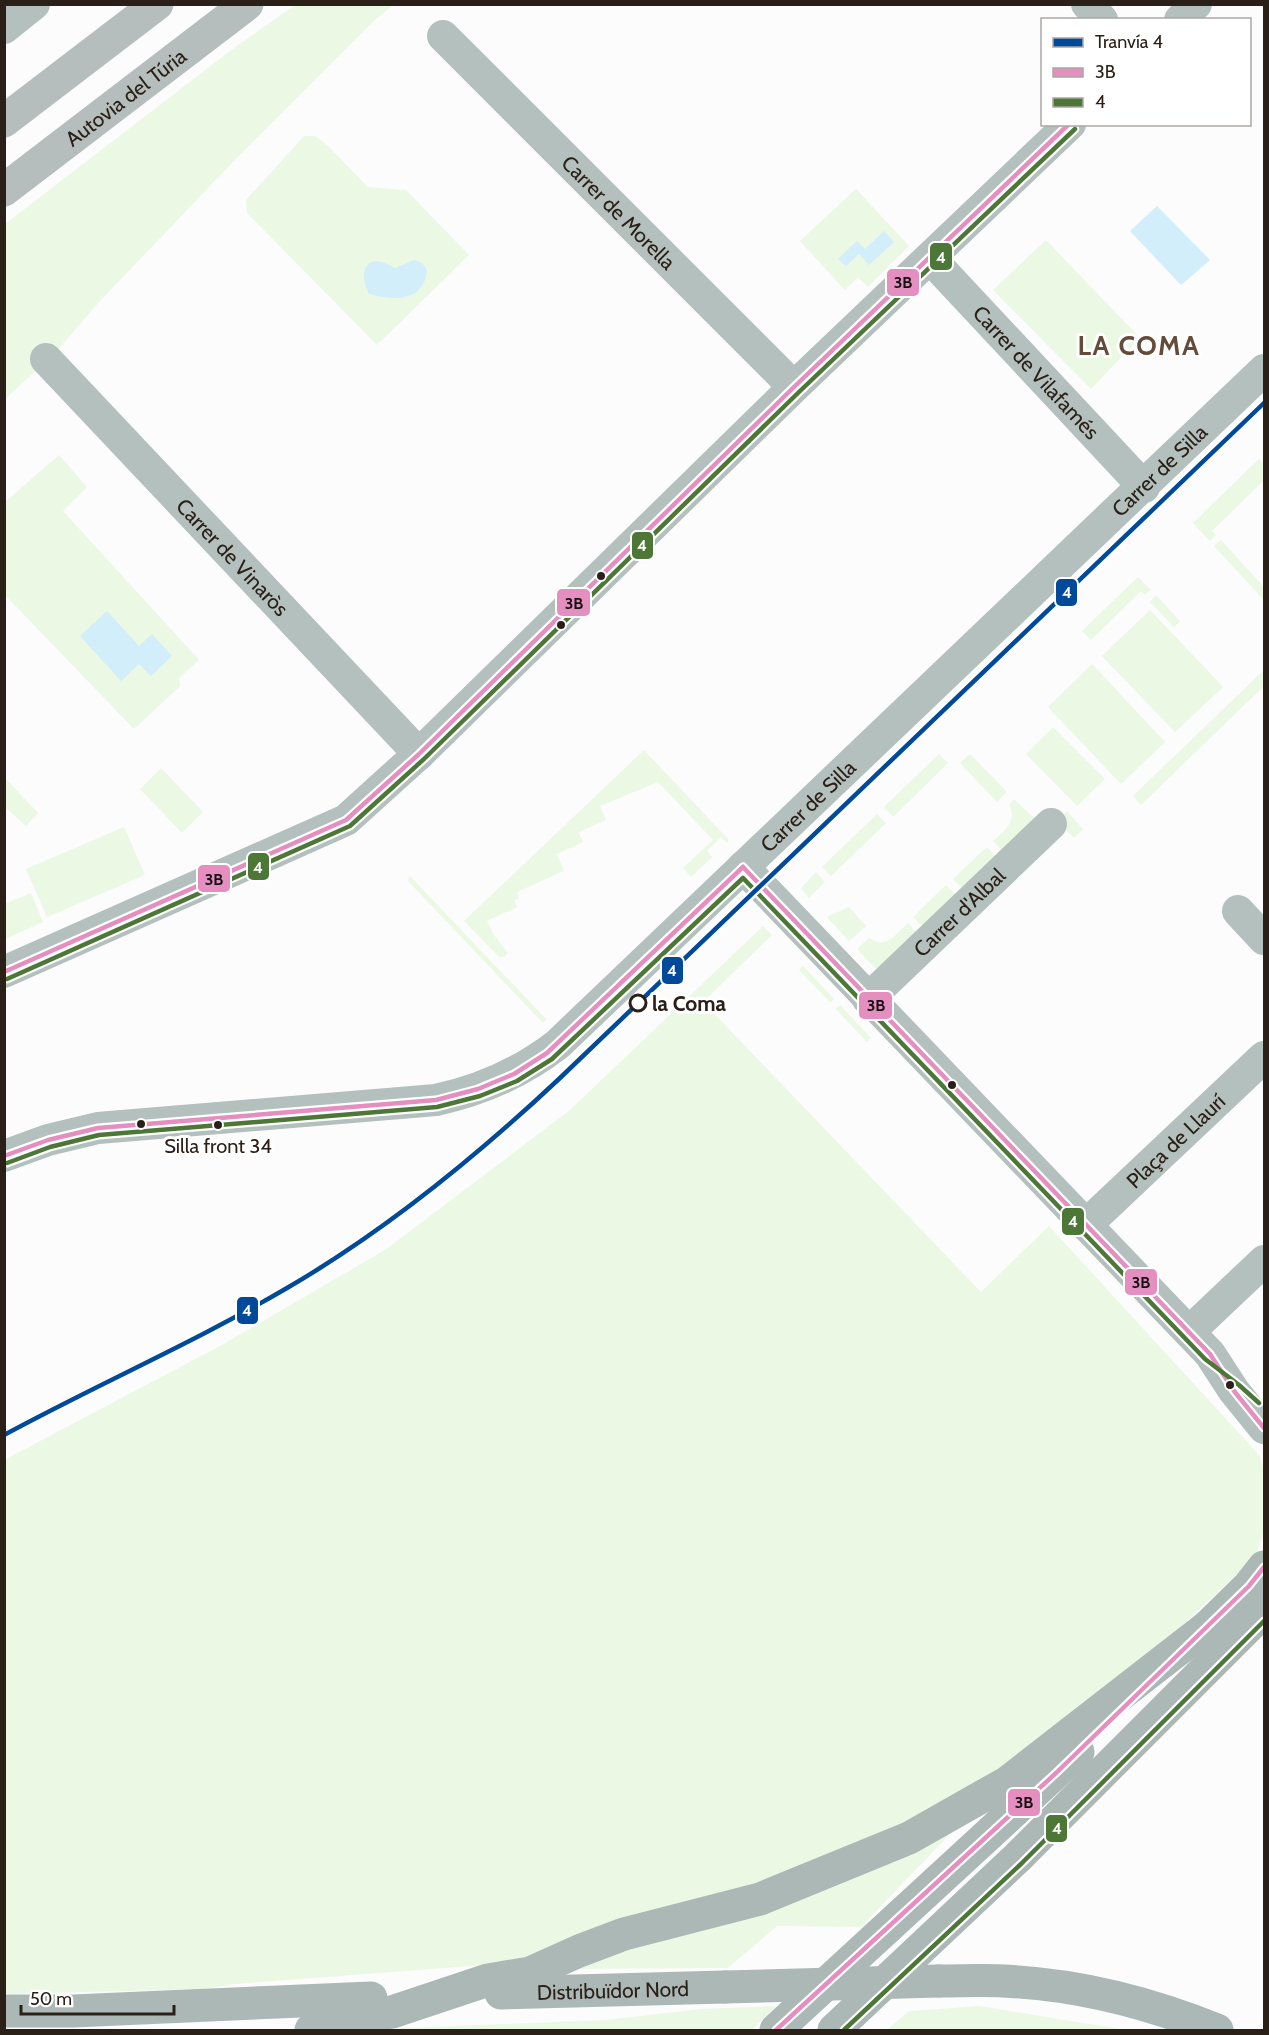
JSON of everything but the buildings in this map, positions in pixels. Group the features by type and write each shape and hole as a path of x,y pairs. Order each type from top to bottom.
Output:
{"highway":[{"path":"4,121 157,4"},
{"name":"Autovia del Túria","path":"4,190 247,4"}],"main road":[{"path":"776,2031 1056,1773 1249,1586 1264,1567"},
{"path":"834,2031 1017,1858 1264,1611"},
{"path":"311,2031 324,2024 392,2012 488,1980 530,1973 624,1934 760,1899 909,1838 1008,1782 1210,1624"},
{"name":"Distribuïdor Nord","path":"4,2011 73,2011 445,1995 1005,1981 1066,1988 1137,2004 1217,2031"},
{"path":"4,2030 10,2031"}],"street":[{"path":"1087,4 1100,18"},
{"path":"1182,18 1196,4"},
{"name":"Carrer de Morella","path":"443,36 794,387"},
{"path":"4,972 346,820 419,754 794,387 1068,126"},
{"name":"Carrer de Vilafamés","path":"930,258 1144,486"},
{"name":"Carrer de Vinaròs","path":"46,359 419,754"},
{"name":"Carrer de Silla","path":"4,1156 48,1140 98,1128 436,1100 495,1082 531,1064 558,1044 1264,370"},
{"name":"Carrer d'Albal","path":"868,999 1051,824"},
{"path":"742,867 1199,1343 1264,1428"},
{"path":"1238,911 1264,939"},
{"name":"Plaça de Llaurí","path":"1086,1225 1264,1057"},
{"path":"1199,1343 1264,1261"},
{"path":"1199,1343 1264,1397"}],"green space":[{"path":"295,5 393,5 375,20 231,164 100,301 54,354 5,399 5,224 230,51"},
{"path":"304,136 315,136 326,144 368,187 406,190 469,255 377,345 247,213 246,200"},
{"path":"856,189 909,246 868,287 858,277 845,290 800,241"},
{"path":"1046,240 1140,338 1091,389 993,290"},
{"path":"59,455 87,487 63,511 199,660 179,678 180,686 134,729 5,595 4,503"},
{"path":"1259,459 1264,465 1264,480 1212,531 1216,535 1210,541 1193,523"},
{"path":"1221,540 1264,587 1264,600 1214,546"},
{"path":"1138,577 1151,590 1145,595 1141,591 1091,640 1082,631"},
{"path":"1156,595 1180,621 1174,627 1150,602"},
{"path":"1150,610 1223,687 1175,732 1102,656"},
{"path":"1092,664 1165,742 1121,784 1048,707"},
{"path":"1264,670 1264,686 1141,805 1133,796"},
{"path":"1053,727 1105,779 1077,806 1026,754"},
{"path":"644,750 729,840 727,843 721,837 707,851 712,857 691,877 683,868 713,840 658,782 600,806 606,820 579,832 583,842 557,854 564,871 517,892 519,898 514,900 517,907 487,921 494,935 508,953 504,957 499,957 464,921"},
{"path":"939,754 948,763 893,817 884,807"},
{"path":"970,754 1007,792 997,802 960,763"},
{"path":"161,768 203,812 182,833 140,789"},
{"path":"5,778 38,813 26,826 5,807"},
{"path":"1014,799 1037,821 1004,853 993,841 1011,821 1009,805"},
{"path":"1067,811 1083,829 1074,838 1057,821"},
{"path":"877,814 886,823 831,876 822,867"},
{"path":"124,827 145,875 47,917 26,869"},
{"path":"987,847 998,859 965,891 953,879"},
{"path":"816,872 825,882 809,898 801,888"},
{"path":"410,876 546,1019 543,1023 407,880"},
{"path":"946,885 958,897 925,929 913,917"},
{"path":"31,893 43,922 5,939 5,904"},
{"path":"849,907 866,926 849,941 827,917"},
{"path":"908,923 919,935 879,972 857,949 869,938 880,942 890,940"},
{"path":"763,926 772,935 703,1002 981,1292 1049,1226 1260,1456 1264,1472 1264,1530 1256,1556 1112,1691 1010,1771 861,1927 777,1926 728,1968 574,1969 498,1964 235,1984 202,1989 5,1994 4,1460 222,1345 385,1250 570,1110"},
{"path":"803,966 834,999 830,1002 799,970"},
{"path":"840,1005 871,1038 867,1042 836,1009"},
{"path":"776,2006 752,2030 358,2030 606,2020 701,2009"},
{"path":"979,2006 1126,2030 887,2030 909,2011"}],"water":[{"path":"1157,206 1210,260 1181,285 1130,231"},
{"path":"884,231 894,242 869,265 859,254 846,266 838,259 857,241 865,249"},
{"path":"414,260 422,263 427,270 425,281 414,294 388,298 369,294 364,275 367,266 376,261 395,268"},
{"path":"107,611 139,646 152,634 172,656 151,676 139,664 121,681 80,636"}],"tram line":[{"name":"4","path":"4,1435 217,1327 287,1288 360,1242 463,1164 560,1078 1264,403"}],"transit line":[{"name":"3B","path":"4,972 346,820 419,754 794,387 1067,126"},
{"name":"4","path":"7,979 350,826 424,759 799,392 1075,129"},
{"name":"3B","path":"743,867 1210,1354 1234,1391 1264,1428"},
{"name":"3B","path":"4,1156 48,1140 98,1128 436,1100 478,1089 514,1074 547,1053 743,867"},
{"name":"4","path":"7,1163 50,1147 99,1135 437,1107 480,1096 517,1081 552,1059 743,878 1205,1359 1259,1403"},
{"name":"3B","path":"776,2030 1056,1773 1249,1586 1264,1567"},
{"name":"4","path":"844,2030 1022,1863 1264,1621"}],"place":[{"name":"la Coma","path":"638,1003"},
{"name":"Silla front 34","path":"218,1125"}],"district":[{"name":"LA COMA","path":"1139,345"}]}
